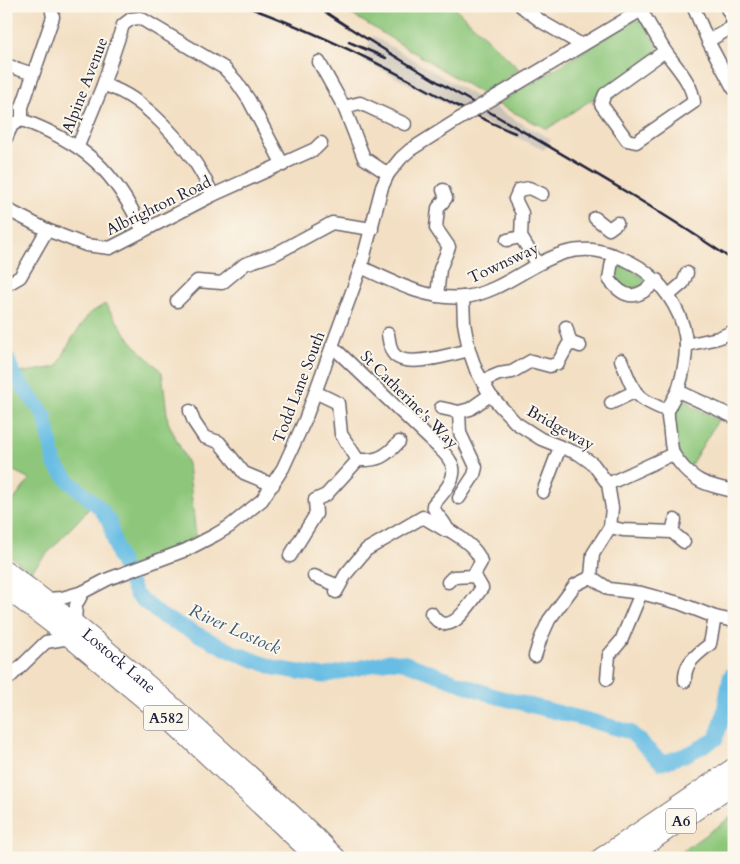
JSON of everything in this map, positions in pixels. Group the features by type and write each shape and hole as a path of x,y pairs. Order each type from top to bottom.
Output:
{"highway":[{"name":"Lostock Lane","path":"6,570 46,599 72,631 316,858"},
{"name":"Lostock Lane","path":"6,589 49,624 72,631 172,704 275,797 337,858"},
{"name":"A6","path":"600,858 734,767"},
{"name":"A6","path":"628,858 734,784"}],"main road":[{"path":"728,6 734,18"}],"street":[{"path":"521,6 542,22 582,44 644,8 665,51 693,93 694,102 636,142 627,140 601,104 605,94 665,51"},
{"path":"693,6 708,41 732,88 734,87"},
{"path":"22,120 22,107 54,12"},
{"name":"Alpine Avenue","path":"78,146 103,85 123,25 131,19 140,18 224,68 249,100 283,165"},
{"path":"708,41 734,26"},
{"name":"Todd Lane South","path":"46,599 62,598 83,592 108,579 186,550 215,535 253,509 273,485 289,455 315,392 361,267 382,188 388,174 410,150 582,44"},
{"path":"319,62 344,107 364,158 388,174"},
{"path":"6,65 33,74"},
{"path":"103,85 128,94 154,116 179,142 195,163 213,196"},
{"path":"344,107 360,103 405,124"},
{"path":"6,138 12,125 22,120"},
{"path":"22,120 78,146 99,164 132,207 143,231"},
{"name":"Albrighton Road","path":"6,209 47,230 86,245 110,248 213,196 283,165 315,149 321,143"},
{"path":"537,264 521,237 522,213 515,199 517,186 530,188 542,194"},
{"path":"437,296 440,269 449,248 436,228 438,208 446,198 443,190"},
{"path":"595,218 613,226 608,279 615,287 638,296 646,292 656,280"},
{"path":"177,300 197,281 222,282 245,264 275,254 332,223 372,230"},
{"path":"6,285 20,276 47,230"},
{"path":"507,240 521,237"},
{"name":"Townsway","path":"361,267 402,286 437,296 463,297 479,294 494,288 558,254 589,249 629,260 656,280 669,295 680,318 686,344 685,366 678,391 668,411"},
{"path":"669,295 683,283 689,270"},
{"name":"Bridgeway","path":"463,297 464,323 469,350 490,395 516,422 541,439 579,454 593,464 608,484 612,508 610,527 593,554 591,577"},
{"path":"482,381 499,374 512,372 531,361 550,366 558,363 568,345 576,345 566,327"},
{"path":"686,344 718,338 734,331"},
{"path":"388,334 393,353 401,360 413,362 469,350"},
{"name":"St Catherine's Way","path":"332,346 416,425 450,460 453,467 451,481 432,506 435,513 448,529"},
{"path":"621,360 634,392 650,404 668,411 673,454 685,470 702,483 734,491"},
{"path":"678,391 712,408 734,416"},
{"path":"315,392 338,403 341,434 358,460"},
{"path":"611,403 634,392"},
{"path":"441,408 459,412 470,409 490,395"},
{"path":"190,411 194,422 204,437 219,442 244,473 273,485"},
{"path":"459,412 460,433 476,467 474,474 459,498"},
{"path":"290,556 316,514 315,500 326,495 358,460 382,457 399,442"},
{"path":"543,492 560,447"},
{"path":"608,484 673,454"},
{"path":"314,576 337,589 346,574 366,550 423,516 445,530 448,529 454,533 478,555 481,562 473,576"},
{"path":"610,527 624,530 674,526 684,542"},
{"path":"431,613 435,620 441,624 449,624 456,621 482,588 475,576 453,577 448,582"},
{"path":"535,656 549,620 575,585 591,577 609,589 641,592 679,603 715,617 734,621"},
{"path":"6,681 46,642 72,631 76,606 83,592"},
{"path":"606,679 609,655 625,634 641,592"},
{"path":"685,681 684,671 692,659 710,644 715,617"},
{"path":"46,642 49,624"}],"shaded area":[{"path":"373,36 551,139 544,150 474,118 362,60"}],"green space":[{"path":"338,6 453,6 519,69 484,95"},
{"path":"635,20 644,22 658,47 656,53 597,96 547,129 497,104"},
{"path":"622,263 645,279 646,284 630,291 613,279 616,266"},
{"path":"105,304 131,341 162,372 168,422 188,464 196,537 127,568 108,511 97,500 30,572 6,553 6,510 30,479 6,467 6,362 11,373 57,367 71,340 89,314"},
{"path":"681,398 689,401 692,406 718,420 689,468 679,452 673,433 673,414"},
{"path":"734,815 734,849 722,858 672,858"}],"waterway":[{"name":"River Lostock","path":"6,356 14,375 45,416 55,465 70,482 99,507 109,521 118,555 136,595 163,617 233,652 275,668 323,676 389,661 403,662 494,696 630,732 662,763 690,753 716,739 723,717 730,677 734,672"}],"railway":[{"path":"245,6 351,51 515,133"},
{"path":"316,6 420,71 631,195 734,261"},
{"path":"349,42 386,58"}]}
